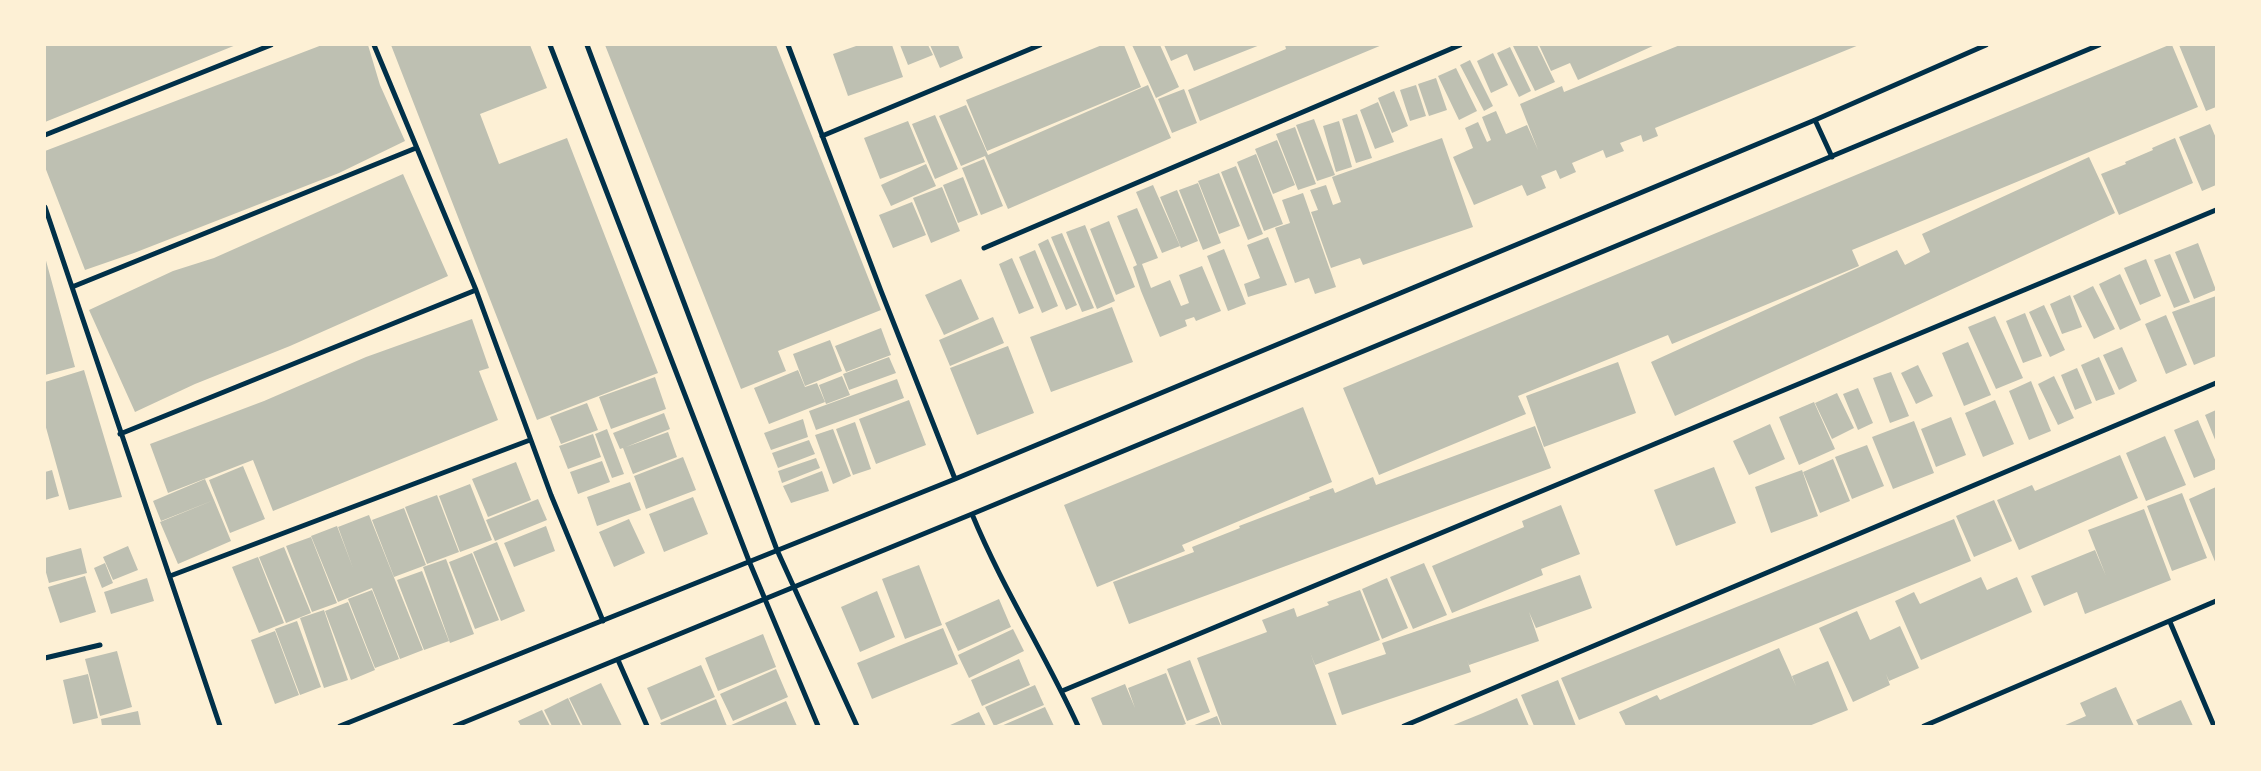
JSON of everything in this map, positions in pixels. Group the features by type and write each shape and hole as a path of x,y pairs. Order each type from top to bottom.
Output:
{"street":[{"path":"45,135 271,45"},
{"path":"374,45 476,290 530,440 603,621"},
{"path":"550,45 749,561 818,726"},
{"path":"587,45 777,550 857,726"},
{"path":"788,45 955,479"},
{"path":"822,136 1040,45"},
{"path":"984,248 1460,45"},
{"path":"340,726 955,479 1815,120 1986,45"},
{"path":"455,726 618,660 792,586 972,514 2099,45"},
{"path":"1815,120 1832,157"},
{"path":"72,287 416,148"},
{"path":"45,207 220,726"},
{"path":"1062,691 2216,210"},
{"path":"120,434 476,290"},
{"path":"1404,726 2216,383"},
{"path":"170,576 530,440"},
{"path":"972,514 984,543 1062,691 1078,726"},
{"path":"1924,726 2216,601"},
{"path":"2170,622 2214,726"},
{"path":"45,658 100,645"},
{"path":"618,660 647,726"}],"building":[{"path":"45,45 236,45 45,122"},
{"path":"322,45 368,45 380,85 405,141 339,173 134,253 85,270 45,167 45,151"},
{"path":"391,45 530,45 547,88 480,114 499,164 567,138 658,373 537,420"},
{"path":"605,45 776,45 881,310 778,351 786,371 741,389"},
{"path":"859,45 892,45 903,77 848,96 833,54"},
{"path":"900,45 928,45 933,55 908,65"},
{"path":"930,45 958,45 963,58 940,68"},
{"path":"1102,45 1124,45 1141,87 987,151 966,100"},
{"path":"1132,45 1160,45 1179,87 1156,98"},
{"path":"1164,45 1260,45 1194,71 1187,54 1171,61"},
{"path":"1285,45 1382,45 1200,121 1188,90 1286,49"},
{"path":"1537,45 1555,82 1535,91 1513,46"},
{"path":"1539,45 1655,45 1578,80 1570,63 1551,71"},
{"path":"1680,45 1859,45 1655,128 1658,136 1643,142 1641,135 1620,143 1624,151 1606,158 1603,150 1572,163 1576,172 1560,179 1556,170 1541,176 1546,188 1527,196 1522,185 1474,205 1453,157 1473,148 1465,128 1478,122 1487,142 1491,140 1482,117 1496,111 1506,134 1527,125 1538,150 1520,104 1562,86 1564,92"},
{"path":"2172,45 2198,107 1852,250 1859,266 1672,344 1668,335 1518,396 1526,414 1379,475 1343,388"},
{"path":"2179,45 2216,45 2216,107 2206,111"},
{"path":"1510,47 1531,91 1519,97 1497,53"},
{"path":"1493,53 1508,85 1491,93 1477,61"},
{"path":"1470,60 1493,106 1484,111 1460,65"},
{"path":"1456,68 1477,111 1459,120 1438,76"},
{"path":"1436,78 1447,110 1429,116 1418,84"},
{"path":"1148,85 1171,138 1008,209 985,156 961,166 939,116 966,105 988,155"},
{"path":"1416,85 1426,116 1410,121 1400,90"},
{"path":"1184,89 1197,123 1172,133 1158,99"},
{"path":"1394,91 1408,126 1392,133 1378,98"},
{"path":"1378,102 1394,142 1375,149 1360,110"},
{"path":"1357,114 1372,158 1356,163 1342,119"},
{"path":"935,115 958,169 935,179 912,124"},
{"path":"1314,119 1335,175 1317,181 1296,125"},
{"path":"908,121 925,162 880,179 864,138"},
{"path":"1339,121 1352,167 1336,172 1323,126"},
{"path":"2210,124 2216,138 2216,185 2202,191 2179,137"},
{"path":"1295,127 1316,184 1298,190 1276,134"},
{"path":"1442,138 1473,227 1363,265 1360,258 1331,268 1311,212 1318,210 1310,190 1326,185 1333,205 1341,202 1332,177"},
{"path":"2175,138 2193,183 2119,215 2101,174 2126,164 2125,162"},
{"path":"1277,140 1295,185 1273,194 1255,149"},
{"path":"1256,154 1283,224 1264,231 1237,162"},
{"path":"2089,157 2115,213 1675,416 1651,362 1897,250 1905,265 1930,252 1922,234"},
{"path":"984,159 1003,206 981,215 962,168"},
{"path":"926,164 936,186 891,206 881,185"},
{"path":"1236,166 1263,234 1248,240 1221,172"},
{"path":"1219,173 1240,226 1219,234 1198,181"},
{"path":"403,174 448,276 290,346 195,384 135,412 89,310 173,271 214,258"},
{"path":"963,177 978,215 958,223 943,185"},
{"path":"1198,183 1221,243 1203,250 1179,190"},
{"path":"1153,185 1180,246 1162,253 1136,192"},
{"path":"942,187 960,231 931,243 913,198"},
{"path":"1177,190 1198,241 1181,248 1160,197"},
{"path":"1303,193 1336,287 1315,294 1309,278 1295,283 1275,228 1290,223 1282,200"},
{"path":"912,202 926,235 893,248 879,215"},
{"path":"1137,208 1158,258 1142,264 1151,288 1170,280 1181,306 1189,303 1179,275 1202,266 1221,311 1196,321 1194,317 1185,320 1187,326 1160,337 1141,291 1133,267 1137,265 1117,216"},
{"path":"1109,221 1135,287 1116,295 1090,229"},
{"path":"1085,225 1115,301 1097,309 1066,232"},
{"path":"1062,233 1094,308 1082,312 1051,237"},
{"path":"1268,237 1287,285 1248,297 1244,284 1260,278 1247,245"},
{"path":"1048,239 1077,305 1066,310 1038,244"},
{"path":"2198,243 2216,290 2194,299 2175,252"},
{"path":"1224,249 1246,304 1228,311 1207,256"},
{"path":"1035,250 1058,306 1042,313 1019,257"},
{"path":"2170,254 2190,302 2174,308 2154,260"},
{"path":"45,257 75,367 45,375"},
{"path":"1012,258 1034,308 1019,314 999,264"},
{"path":"2146,259 2161,296 2140,305 2124,268"},
{"path":"2120,274 2141,320 2120,330 2099,284"},
{"path":"961,279 979,319 944,335 925,295"},
{"path":"2093,286 2115,329 2094,339 2073,296"},
{"path":"2070,295 2082,327 2062,334 2050,304"},
{"path":"2216,296 2216,356 2194,365 2172,312"},
{"path":"2044,305 2065,350 2050,357 2029,312"},
{"path":"1112,307 1133,362 1051,392 1030,337"},
{"path":"2025,313 2042,356 2023,363 2006,321"},
{"path":"2166,315 2187,365 2166,374 2145,324"},
{"path":"1995,316 2023,378 1996,389 1968,327"},
{"path":"993,317 1004,343 950,366 939,340"},
{"path":"472,319 489,368 479,371 498,420 273,511 253,460 168,493 150,444 264,401 366,357"},
{"path":"881,328 891,355 846,372 835,346"},
{"path":"830,340 842,371 805,386 793,354"},
{"path":"1968,342 1991,395 1964,406 1942,353"},
{"path":"1008,346 1034,413 977,435 950,368"},
{"path":"2122,347 2137,381 2119,390 2103,355"},
{"path":"889,357 896,373 849,390 843,374"},
{"path":"2099,357 2115,394 2096,401 2081,365"},
{"path":"1618,362 1636,413 1544,447 1526,396"},
{"path":"1918,365 1933,396 1916,404 1901,373"},
{"path":"2077,368 2092,403 2075,410 2061,375"},
{"path":"84,370 122,497 69,510 45,424 45,382"},
{"path":"798,370 805,387 817,383 825,402 769,424 754,388"},
{"path":"1891,372 1909,416 1890,423 1873,378"},
{"path":"842,376 850,395 826,404 819,385"},
{"path":"2054,376 2074,418 2058,425 2038,384"},
{"path":"655,377 666,409 611,429 599,397"},
{"path":"897,379 904,398 816,430 809,411"},
{"path":"2031,381 2051,431 2029,440 2009,391"},
{"path":"1858,388 1873,423 1858,430 1843,394"},
{"path":"1837,393 1854,428 1832,439 1815,403"},
{"path":"909,400 926,445 876,464 859,419"},
{"path":"1995,400 2014,444 1983,457 1965,413"},
{"path":"1814,402 1835,449 1799,465 1779,417"},
{"path":"587,403 598,430 561,444 550,417"},
{"path":"1303,407 1332,482 1182,545 1185,551 1097,587 1064,505"},
{"path":"2216,410 2216,442 2205,415"},
{"path":"664,413 670,429 626,447 668,432 677,457 633,474 623,448 620,449 613,433"},
{"path":"1951,417 1966,455 1936,467 1921,429"},
{"path":"803,419 808,437 771,450 764,433"},
{"path":"2198,420 2216,462 2216,469 2194,478 2174,430"},
{"path":"1914,421 1934,473 1893,489 1872,437"},
{"path":"855,422 871,469 853,475 836,429"},
{"path":"1770,424 1785,459 1749,475 1733,441"},
{"path":"1535,426 1551,468 1129,624 1113,582 1194,552 1192,547 1333,488 1335,493 1373,477 1376,485"},
{"path":"607,429 624,474 612,478 595,434"},
{"path":"833,429 851,476 833,484 815,435"},
{"path":"593,434 601,457 568,469 559,446"},
{"path":"2165,436 2186,485 2146,501 2126,453"},
{"path":"809,440 815,454 778,468 772,453"},
{"path":"1867,445 1884,486 1852,499 1835,457"},
{"path":"2120,455 2138,498 2019,550 1997,500 2032,485 2035,491"},
{"path":"683,457 696,490 646,509 634,476"},
{"path":"816,458 820,468 782,483 778,471"},
{"path":"1833,459 1850,501 1820,513 1803,472"},
{"path":"602,461 610,482 578,494 570,472"},
{"path":"516,462 531,500 488,517 472,479"},
{"path":"243,466 265,519 230,533 209,480"},
{"path":"1714,467 1736,523 1676,546 1654,490"},
{"path":"52,470 59,496 45,500 45,472"},
{"path":"1802,470 1818,516 1771,533 1755,487"},
{"path":"822,471 829,491 791,503 783,486"},
{"path":"205,479 214,500 161,521 153,501"},
{"path":"630,482 641,510 597,526 587,497"},
{"path":"470,484 492,540 460,552 439,496"},
{"path":"2216,487 2216,564 2189,499"},
{"path":"2182,493 2207,558 2172,571 2147,506"},
{"path":"437,495 459,552 427,564 405,507"},
{"path":"693,497 708,534 664,552 649,514"},
{"path":"538,499 547,520 495,541 486,520"},
{"path":"214,500 231,541 178,564 160,522"},
{"path":"1994,500 2012,541 1974,557 1956,516"},
{"path":"1561,505 1580,554 1541,569 1543,575 1452,613 1432,566 1524,527 1522,521"},
{"path":"404,508 426,565 394,577 372,520"},
{"path":"2144,509 2171,580 2085,614 2077,592 2044,606 2031,576 2095,550 2106,576 2088,530"},
{"path":"369,515 423,650 400,659 372,588 338,602 311,536 337,526 353,568 338,527"},
{"path":"629,519 645,553 614,567 599,532"},
{"path":"1954,519 1971,561 1579,720 1561,678"},
{"path":"546,526 555,551 514,567 504,543"},
{"path":"311,537 337,603 312,612 286,546"},
{"path":"497,542 525,611 501,621 473,552"},
{"path":"128,546 138,570 113,580 103,557"},
{"path":"284,547 311,613 286,623 259,557"},
{"path":"81,548 87,573 49,583 45,569 45,558"},
{"path":"472,553 499,620 475,629 449,562"},
{"path":"258,557 284,623 259,633 232,567"},
{"path":"446,559 474,634 450,643 423,567"},
{"path":"105,563 113,583 102,588 94,568"},
{"path":"1424,563 1447,615 1413,629 1390,577"},
{"path":"919,565 942,625 905,639 882,579"},
{"path":"422,571 449,641 424,650 397,580"},
{"path":"1580,575 1592,608 1536,628 1529,612 1539,641 1469,665 1467,659 1471,672 1342,715 1328,673 1386,654 1382,643"},
{"path":"85,576 96,612 60,623 48,587"},
{"path":"1981,577 1987,590 2017,577 2032,612 1921,660 1895,601 1914,592 1920,604"},
{"path":"147,578 154,601 111,614 104,592"},
{"path":"1387,578 1408,628 1382,639 1362,589"},
{"path":"372,590 399,659 375,668 348,599"},
{"path":"1360,590 1380,640 1315,665 1310,652 1337,726 1222,726 1197,658 1267,632 1262,620 1294,608 1297,617 1329,605 1327,602"},
{"path":"877,591 895,637 860,652 841,607"},
{"path":"999,599 1011,627 958,651 945,623"},
{"path":"348,602 375,670 351,680 325,611"},
{"path":"324,610 348,680 324,688 300,618"},
{"path":"1857,611 1870,640 1900,626 1919,668 1889,681 1886,674 1890,685 1853,702 1819,628"},
{"path":"297,621 321,687 300,695 275,629"},
{"path":"943,628 958,664 872,699 857,663"},
{"path":"1013,629 1024,651 969,678 958,655"},
{"path":"275,631 299,695 275,704 251,640"},
{"path":"763,634 776,667 718,691 705,658"},
{"path":"1779,648 1796,686 1792,676 1828,661 1848,710 1809,726 1626,726 1619,712 1657,695 1660,700"},
{"path":"117,651 132,707 100,716 85,659"},
{"path":"1019,659 1030,685 982,706 971,680"},
{"path":"1190,660 1210,712 1187,721 1167,669"},
{"path":"701,665 715,697 661,720 647,688"},
{"path":"776,669 788,697 733,721 720,694"},
{"path":"1166,673 1186,724 1180,726 1103,726 1091,698 1125,684 1135,708 1128,688"},
{"path":"88,674 98,718 73,724 63,680"},
{"path":"1558,680 1576,726 1534,726 1521,695"},
{"path":"601,683 622,726 583,726 569,698"},
{"path":"1035,685 1044,705 994,726 985,707"},
{"path":"2116,687 2134,726 2063,726 2086,716 2080,703"},
{"path":"568,698 581,726 552,726 544,710"},
{"path":"1517,698 1529,726 1451,726 1483,713"},
{"path":"716,699 727,726 662,726 660,723"},
{"path":"2181,700 2193,726 2139,726 2136,720"},
{"path":"786,701 797,726 729,726"},
{"path":"1045,707 1054,726 1001,726"},
{"path":"542,710 550,726 521,726 518,721"},
{"path":"138,711 141,726 102,726 101,719"},
{"path":"979,712 986,726 948,726"},
{"path":"1217,716 1221,726 1192,726"}]}
